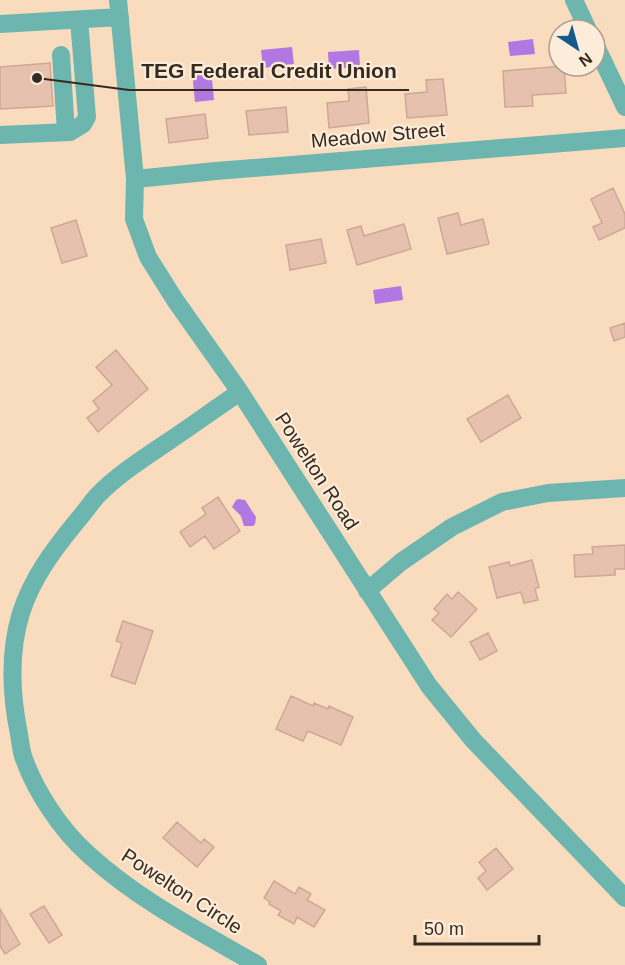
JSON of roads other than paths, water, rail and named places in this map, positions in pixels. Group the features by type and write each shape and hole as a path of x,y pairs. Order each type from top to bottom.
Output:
{"street":[{"path":"574,0 582,18"},
{"path":"0,24 79,20 119,8"},
{"name":"Powelton Road","path":"119,8 135,179 134,219 148,257 175,300 240,392 429,686 473,740 625,898"},
{"path":"0,135 70,132 83,124 87,117 79,20"},
{"path":"61,55 66,132"},
{"path":"607,69 625,107"},
{"name":"Meadow Street","path":"135,179 625,138"},
{"name":"Powelton Circle","path":"240,392 120,476 97,496 44,565 21,612 12,666 13,695 23,756 36,785 68,833 87,854 132,891 258,965"},
{"path":"367,591 401,562 452,526 502,502 548,493 625,488"}],"place":[{"name":"TEG Federal Credit Union","path":"37,78"}]}
